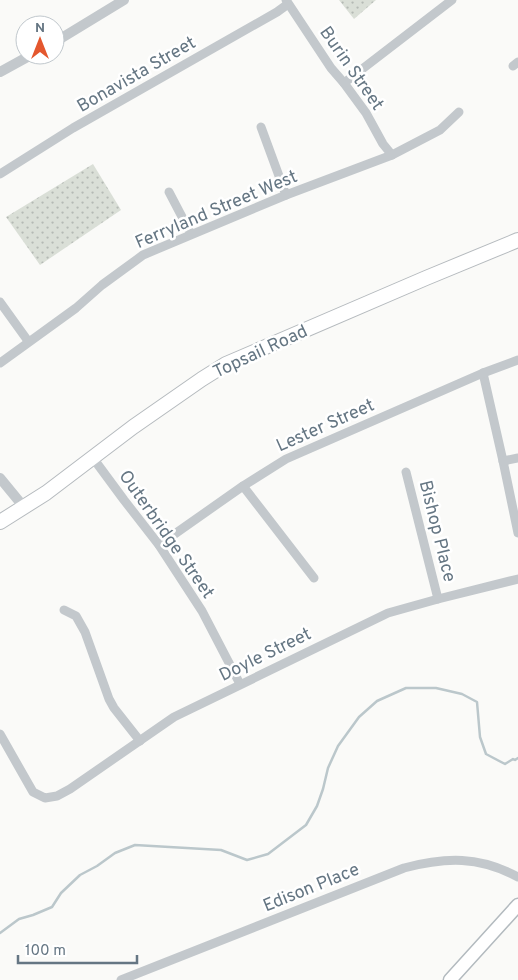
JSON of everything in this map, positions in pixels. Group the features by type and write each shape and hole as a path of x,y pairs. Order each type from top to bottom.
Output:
{"main road":[{"name":"Topsail Road","path":"0,522 46,493 133,427 226,364 518,240"},
{"path":"457,978 518,905"}],"street":[{"path":"65,36 124,0"},
{"path":"344,83 452,0"},
{"name":"Burin Street","path":"287,2 331,68 366,113 383,144 392,155"},
{"name":"Bonavista Street","path":"0,174 73,128 277,12 287,2"},
{"path":"0,72 15,64"},
{"name":"Ferryland Street West","path":"0,363 76,308 102,285 143,255 286,195 392,155 440,130 459,112"},
{"path":"261,127 286,195"},
{"path":"169,192 191,234"},
{"path":"0,302 28,341"},
{"name":"Lester Street","path":"159,545 243,486 286,459 483,373 518,360"},
{"path":"483,373 518,533"},
{"name":"Outerbridge Street","path":"93,458 159,545 202,611 240,684"},
{"path":"503,461 518,458"},
{"name":"Bishop Place","path":"406,472 438,599"},
{"path":"0,478 23,506"},
{"path":"243,486 314,578"},
{"name":"Doyle Street","path":"0,734 33,792 45,798 57,796 174,717 388,612 518,579"},
{"path":"64,610 76,616 85,632 109,699 140,741"},
{"name":"Edison Place","path":"121,980 395,871 426,862 445,860 479,862 507,871 518,877"}],"shaded area":[{"path":"339,0 376,0 354,19"},
{"path":"93,164 121,210 40,265 6,217"}],"waterway":[{"path":"0,933 19,919 52,907 61,893 80,875 115,853 135,845 221,850 247,860 268,854 306,825 317,806 328,768 338,746 359,717 377,701 406,688 436,688 462,694 477,702 480,737 486,754 505,764 518,758"}]}
